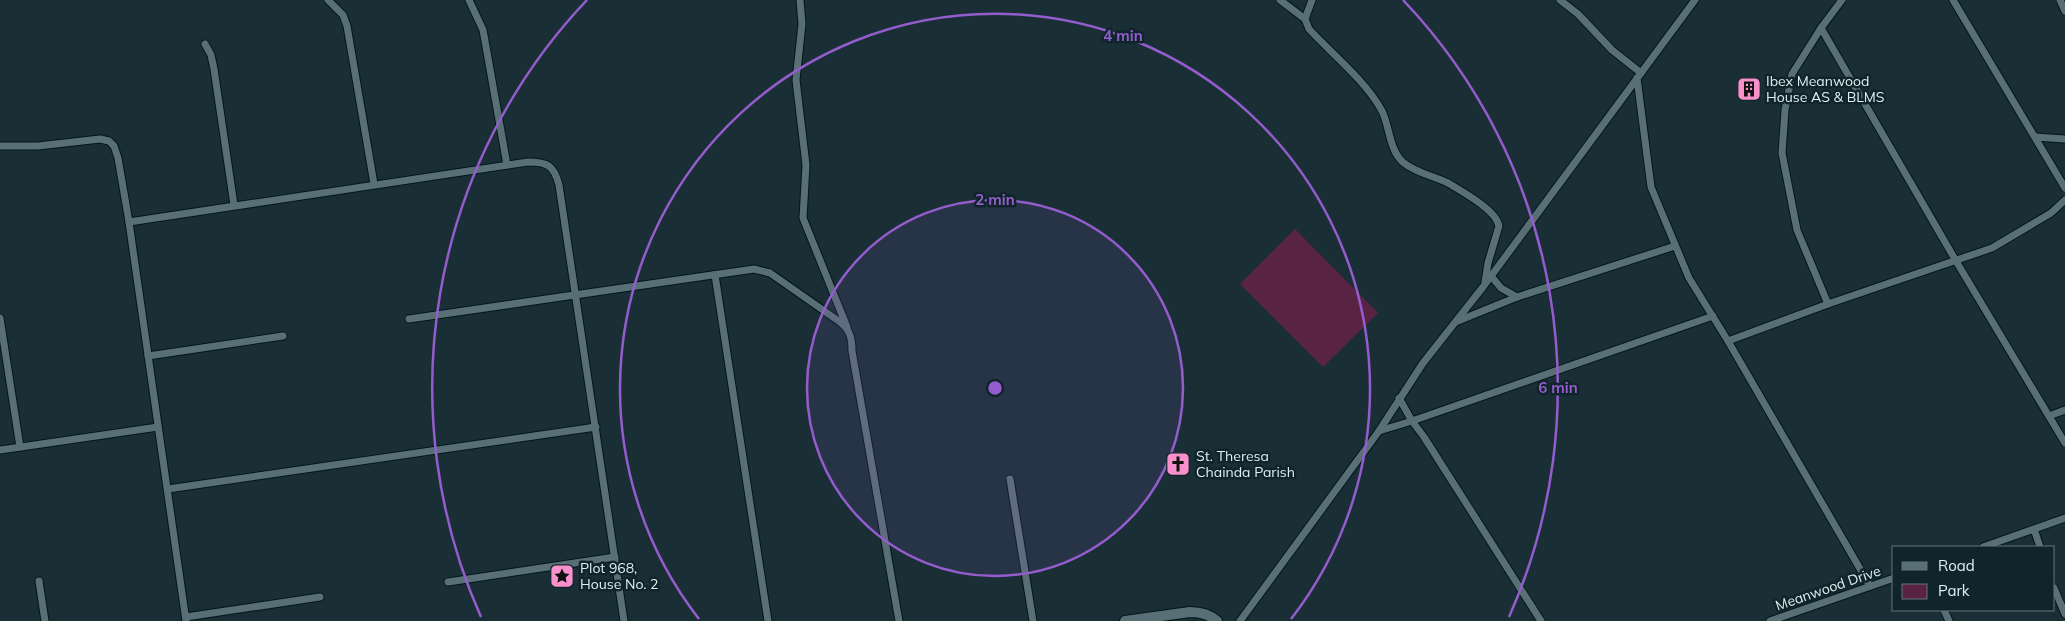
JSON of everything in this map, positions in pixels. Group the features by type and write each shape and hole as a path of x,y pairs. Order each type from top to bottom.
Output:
{"main road":[{"path":"1125,621 1190,612 1200,612 1211,616 1217,621"}],"street":[{"path":"328,0 343,15 347,26 374,184"},
{"path":"469,0 484,35 507,165"},
{"path":"800,0 802,24 796,80 806,165 803,218 852,339 852,351 898,621"},
{"path":"1280,0 1305,19 1309,29 1376,100 1383,112 1396,154 1402,161 1412,168 1448,184 1493,213 1499,226 1483,287"},
{"path":"1305,19 1312,0"},
{"path":"1560,0 1578,14 1639,76 1651,187 1689,278 1728,341 1870,586"},
{"path":"1240,621 1379,430 1423,363 1483,287 1695,0"},
{"path":"1828,304 1797,230 1782,153 1785,110 1792,74 1821,28 1842,0"},
{"path":"1953,0 2065,188"},
{"path":"2060,0 2065,11"},
{"path":"1821,28 1956,261 2065,443"},
{"path":"205,44 211,56 214,70 234,205"},
{"path":"2035,137 2065,139"},
{"path":"0,146 38,146 100,138 109,141 114,146 130,222 186,619 320,597"},
{"path":"130,222 528,162 546,163 552,168 556,176 576,296 624,621"},
{"path":"1728,341 1828,304 1984,251 2010,238 2065,200"},
{"path":"1457,321 1517,297 1675,246"},
{"path":"409,318 576,296 754,269 770,272 840,322 852,339"},
{"path":"715,275 768,621"},
{"path":"1491,276 1501,288 1517,297"},
{"path":"1379,430 1412,421 1713,316"},
{"path":"0,318 20,447"},
{"path":"148,356 282,336"},
{"path":"1399,398 1541,621"},
{"path":"2050,416 2065,410"},
{"path":"0,450 158,427"},
{"path":"168,489 596,427"},
{"path":"1010,479 1034,621"},
{"path":"1986,546 2065,518"},
{"path":"2034,529 2040,546"},
{"path":"448,582 615,557"},
{"name":"Meanwood Drive","path":"1770,621 1892,579"},
{"path":"39,581 45,621"},
{"path":"2055,590 2065,614"}],"green space":[{"path":"1295,229 1378,313 1323,367 1240,284"}],"place":[{"name":"Ibex Meanwood House AS & BLMS","path":"1749,89"},
{"name":"St. Theresa Chainda Parish","path":"1178,464"},
{"name":"Plot 968, House No. 2","path":"562,576"}]}
